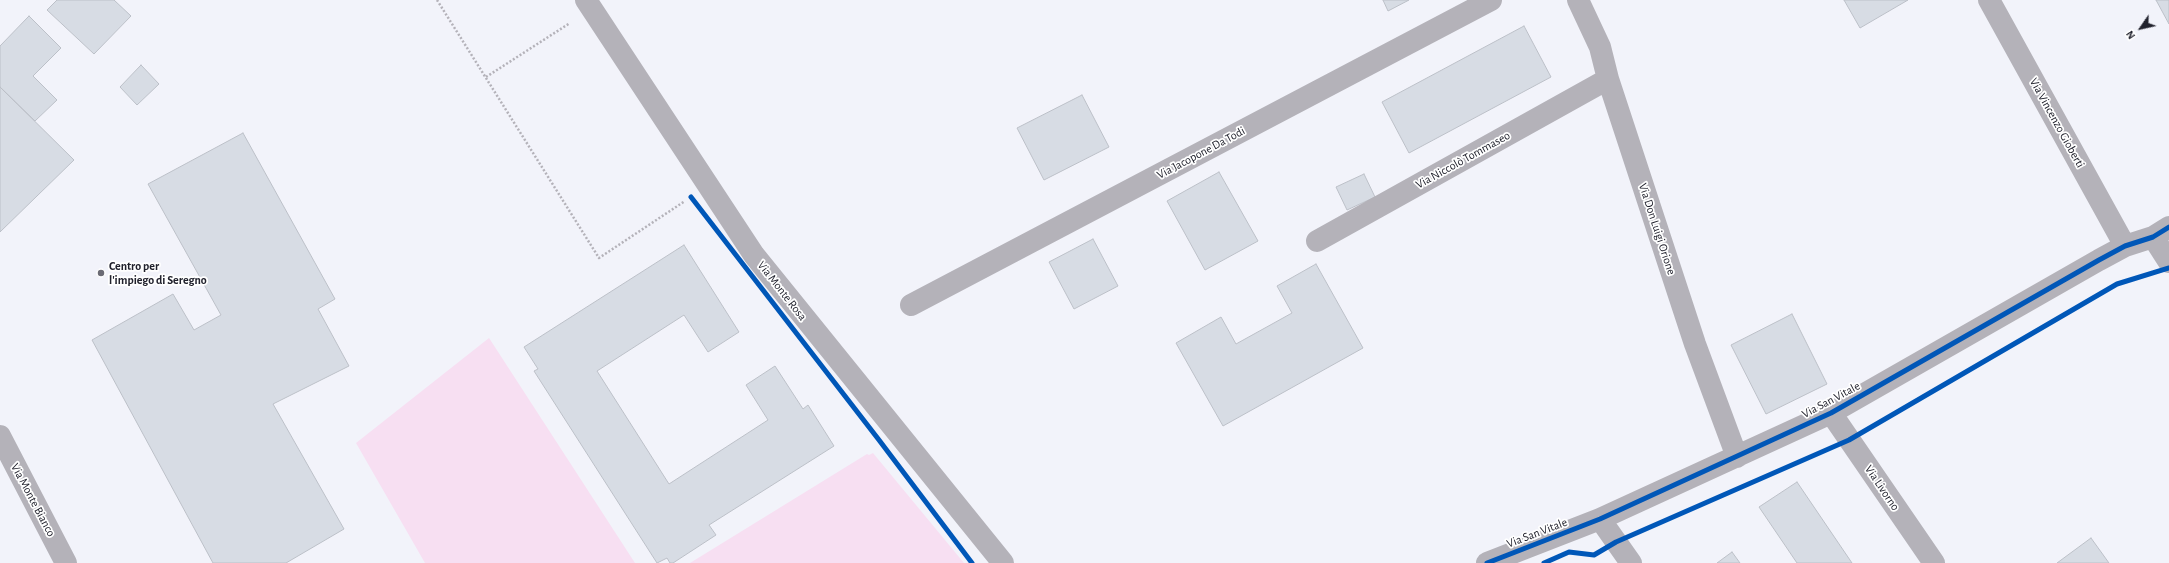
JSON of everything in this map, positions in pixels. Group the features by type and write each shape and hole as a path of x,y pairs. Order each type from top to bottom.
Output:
{"street":[{"name":"Via Jacopone Da Todi","path":"911,305 1491,0"},
{"name":"Via Vincenzo Gioberti","path":"1989,0 2125,246"},
{"name":"Via Don Luigi Orione","path":"1583,2 1600,47 1608,79 1695,344 1736,457"},
{"name":"Via Monte Rosa","path":"589,4 754,255 823,343 985,539 1003,563"},
{"name":"Via Niccolò Tommaseo","path":"1317,241 1608,79"},
{"name":"Via San Vitale","path":"1487,563 1600,519 1831,413 2125,246 2161,232"},
{"path":"2161,232 2169,262"},
{"name":"Via Livorno","path":"1831,413 1934,563"},
{"name":"Via Monte Bianco","path":"0,436 66,563"},
{"path":"1600,519 1631,563"},
{"path":"985,539 996,563"}],"path":[{"path":"437,0 599,258 691,198"},
{"path":"486,77 589,4"}],"shaded area":[{"path":"489,338 635,563 425,563 356,443"},
{"path":"873,453 964,563 690,563 867,454 869,455"}],"building":[{"path":"57,0 114,0 131,16 94,54 47,10"},
{"path":"1383,0 1409,0 1388,11"},
{"path":"1844,0 1908,0 1860,28"},
{"path":"2156,0 2169,0 2169,24"},
{"path":"29,16 61,48 33,76 57,100 35,121 0,87 0,46"},
{"path":"1524,26 1551,77 1409,153 1382,102"},
{"path":"141,65 159,84 137,105 120,87"},
{"path":"0,87 74,160 0,232"},
{"path":"1082,95 1109,147 1044,180 1017,128"},
{"path":"243,133 335,299 318,309 349,366 273,404 344,529 286,563 213,563 92,340 173,294 194,330 221,315 148,184"},
{"path":"1219,172 1258,241 1205,270 1167,201"},
{"path":"1364,174 1375,197 1347,210 1336,187"},
{"path":"1093,239 1118,286 1074,309 1049,262"},
{"path":"684,245 739,332 708,352 684,315 597,371 669,484 768,420 746,385 775,366 803,409 808,405 834,446 709,525 716,535 673,563 670,563 667,558 657,563 534,371 538,369 524,347"},
{"path":"1316,264 1363,348 1223,426 1176,343 1221,317 1236,344 1292,313 1277,286"},
{"path":"1792,314 1827,384 1766,414 1731,345"},
{"path":"1797,482 1852,563 1797,563 1759,507"},
{"path":"2091,538 2109,563 2057,563"},
{"path":"1732,552 1740,563 1717,563"}],"cycle path":[{"path":"691,197 972,563"},
{"path":"1487,563 1600,519 1831,413 2099,260 2125,246 2153,237 2169,227"},
{"path":"1544,563 1569,552 1594,555 1616,542 1849,440 2117,284 2169,268"}],"place":[{"name":"Centro per l'impiego di Seregno","path":"101,273"}]}
